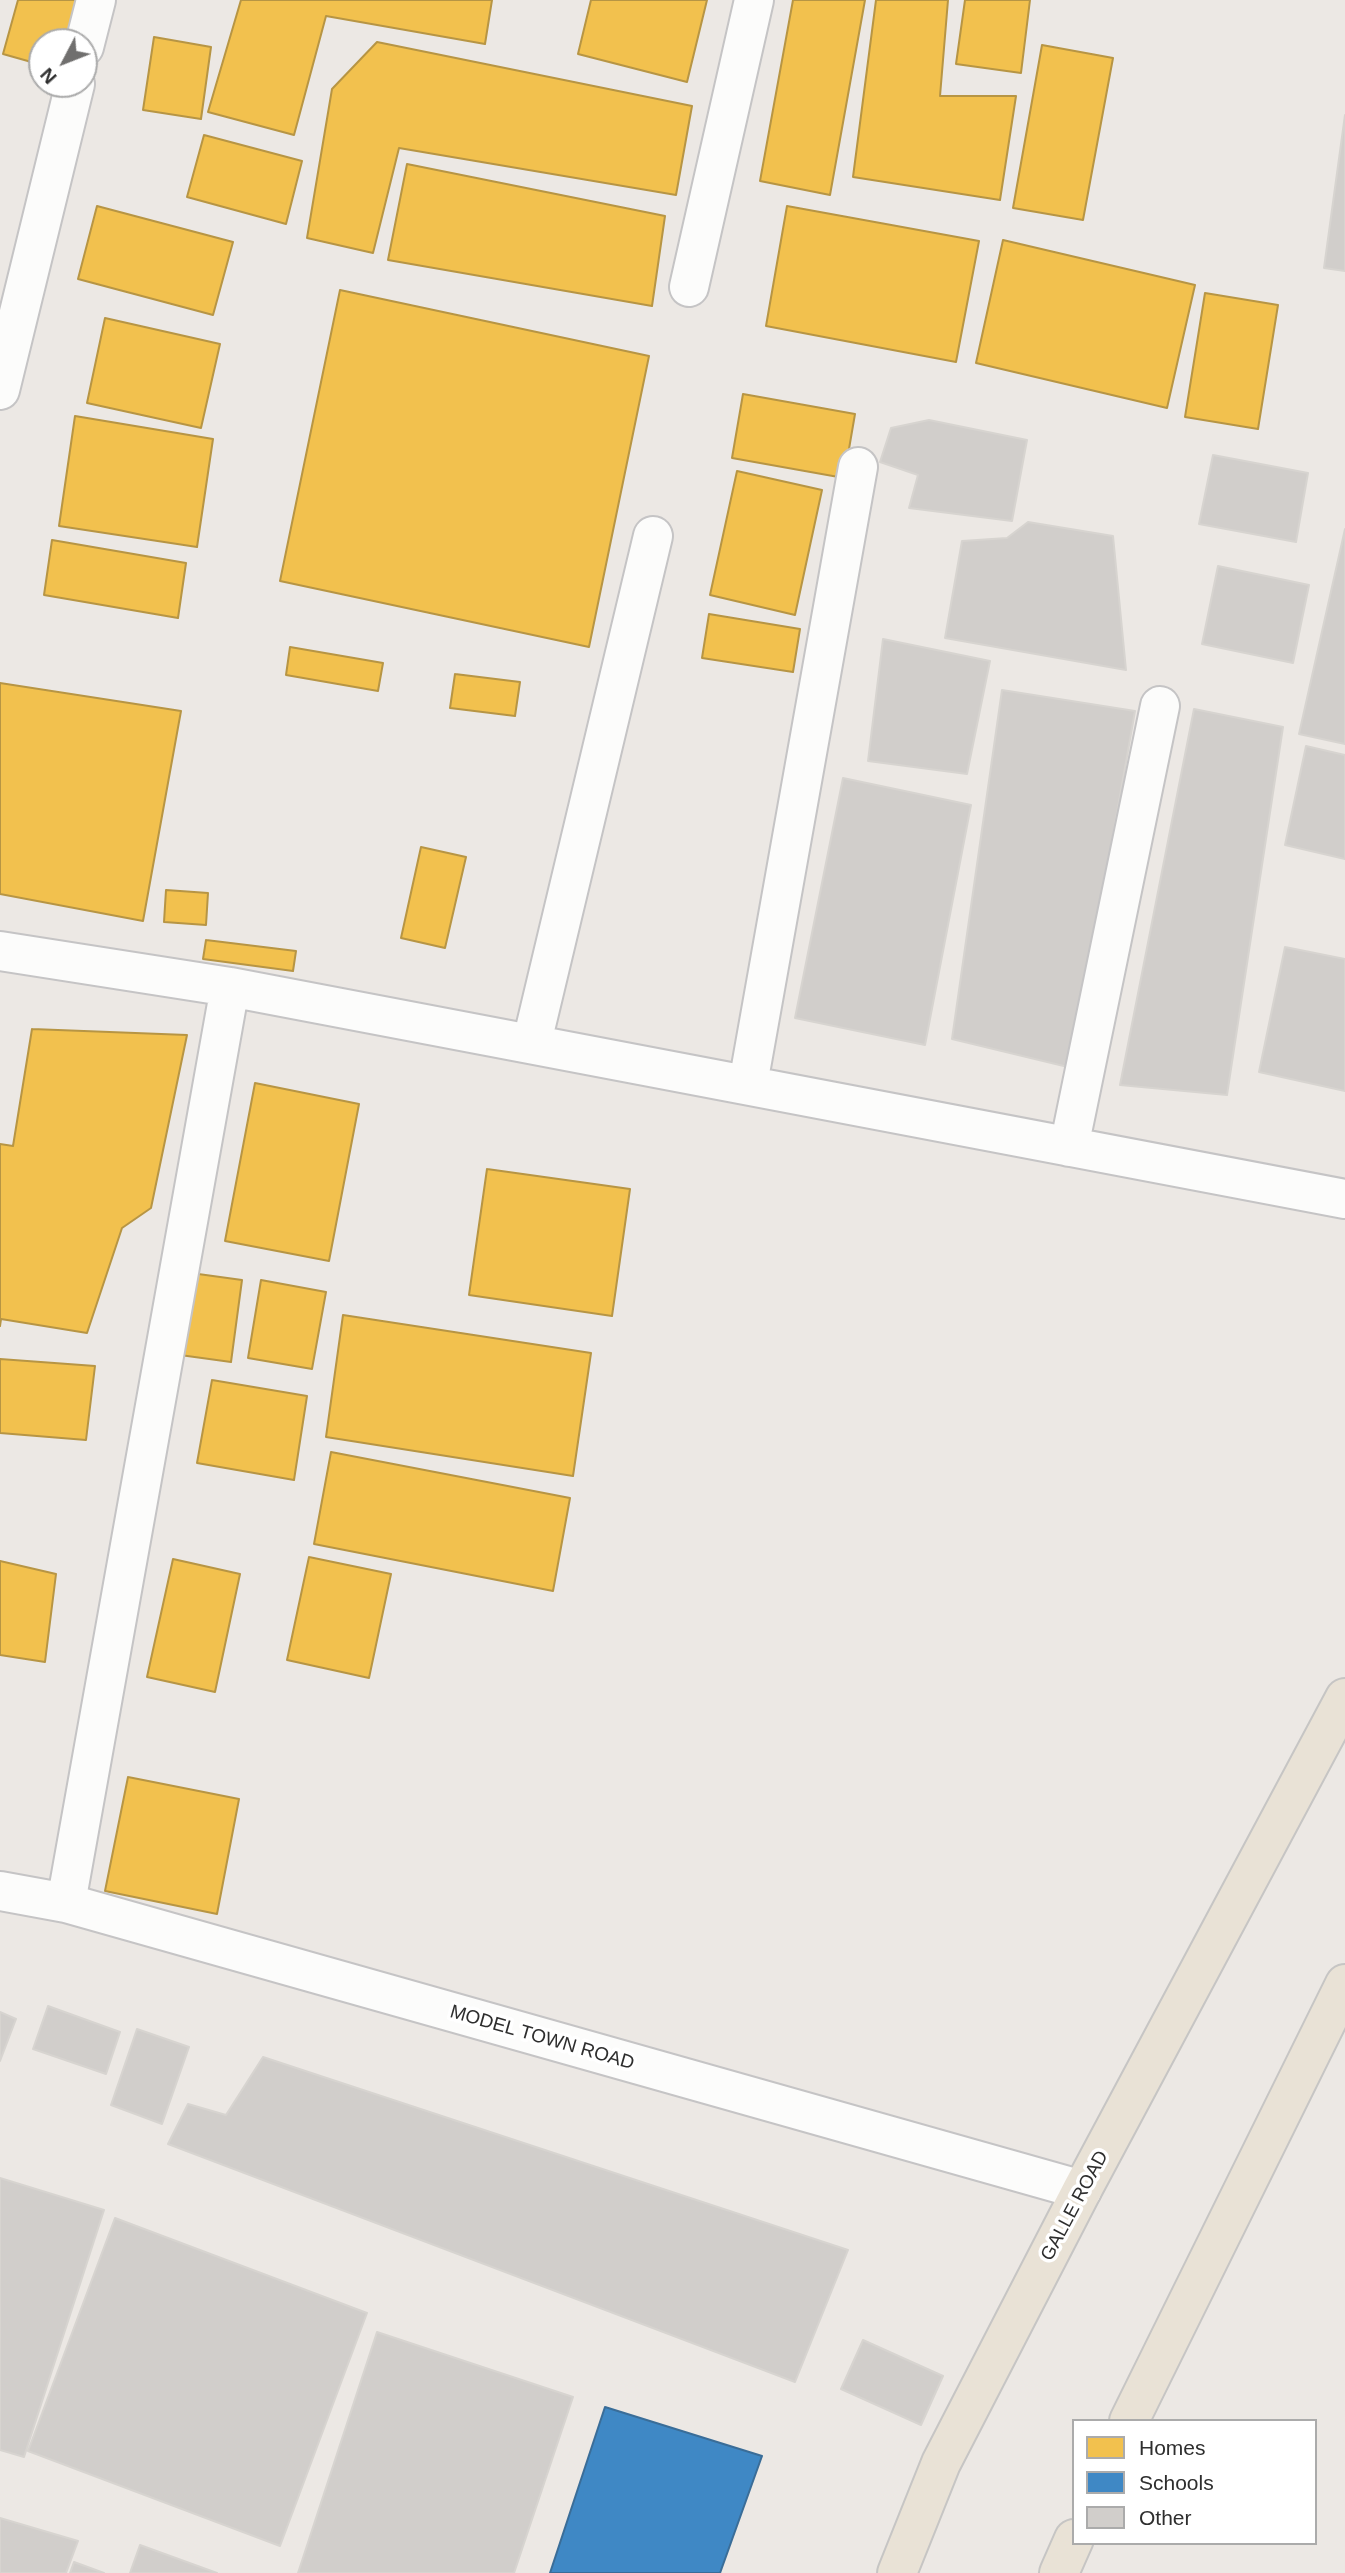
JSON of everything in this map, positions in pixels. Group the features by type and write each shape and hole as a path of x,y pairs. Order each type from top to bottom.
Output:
{"highway":[{"name":"GALLE ROAD","path":"897,2573 941,2463 1082,2190 1345,1698"},
{"path":"1130,2419 1345,1984"},
{"path":"1059,2573 1072,2544"}],"street":[{"path":"89,28 96,0"},
{"path":"689,287 754,0"},
{"path":"0,390 72,98"},
{"path":"748,1084 858,467"},
{"path":"531,1042 653,536"},
{"path":"1069,1147 1160,706"},
{"path":"0,951 230,987 531,1042 1345,1199"},
{"path":"66,1903 230,987"},
{"name":"MODEL TOWN ROAD","path":"0,1891 66,1903 1082,2190"}],"building: Homes":[{"path":"18,0 89,0 81,28 28,28 28,61 3,54"},
{"path":"241,0 492,0 485,44 326,16 294,135 208,112"},
{"path":"591,0 707,0 687,82 578,54"},
{"path":"793,0 865,0 830,195 760,181"},
{"path":"876,0 948,0 940,96 1016,96 1000,200 853,177"},
{"path":"965,0 1030,0 1021,73 956,64"},
{"path":"154,37 211,47 201,119 143,110"},
{"path":"377,42 692,106 676,195 399,148 373,253 307,238 332,89"},
{"path":"1042,45 1113,58 1083,220 1013,208"},
{"path":"204,135 302,161 286,224 187,197"},
{"path":"407,164 665,216 652,306 388,260"},
{"path":"97,206 233,242 213,315 78,279"},
{"path":"787,206 979,241 956,362 766,326"},
{"path":"1003,240 1195,285 1167,408 976,363"},
{"path":"340,290 649,356 589,647 280,581"},
{"path":"1205,293 1278,305 1258,429 1185,417"},
{"path":"105,318 220,344 201,428 87,403"},
{"path":"743,394 855,414 844,478 732,458"},
{"path":"75,416 213,439 197,547 59,526"},
{"path":"737,471 822,490 795,615 710,595"},
{"path":"52,540 186,563 178,618 44,595"},
{"path":"709,614 800,629 793,672 702,658"},
{"path":"290,647 383,663 378,691 286,675"},
{"path":"455,674 520,682 515,716 450,708"},
{"path":"0,683 181,711 143,921 0,894"},
{"path":"421,847 466,857 445,948 401,938"},
{"path":"166,890 208,893 206,925 164,922"},
{"path":"206,940 296,951 293,971 203,959"},
{"path":"32,1029 187,1035 151,1208 122,1228 87,1333 1,1319 0,1326 0,1144 13,1146"},
{"path":"255,1083 359,1104 329,1261 225,1241"},
{"path":"487,1169 630,1189 612,1316 469,1295"},
{"path":"191,1273 242,1280 231,1362 180,1355"},
{"path":"261,1280 326,1292 312,1369 248,1358"},
{"path":"343,1315 591,1353 573,1476 326,1437"},
{"path":"0,1359 95,1366 86,1440 0,1433"},
{"path":"212,1380 307,1396 294,1480 197,1463"},
{"path":"331,1452 570,1498 553,1591 314,1544"},
{"path":"309,1557 391,1574 369,1678 287,1660"},
{"path":"173,1559 240,1574 215,1692 147,1677"},
{"path":"0,1561 56,1574 45,1662 0,1655"},
{"path":"128,1777 239,1799 217,1914 105,1891"}],"building: Schools":[{"path":"605,2407 762,2456 720,2573 550,2573"}],"building: Other":[{"path":"1345,115 1345,271 1324,268"},
{"path":"929,420 1027,440 1012,521 909,508 918,475 880,462 891,428"},
{"path":"1213,455 1308,473 1296,542 1199,524"},
{"path":"1028,522 1113,536 1126,670 945,638 962,541 1007,538"},
{"path":"1345,529 1345,744 1299,734"},
{"path":"1218,566 1309,585 1293,663 1202,644"},
{"path":"883,639 990,661 967,774 868,761"},
{"path":"1002,690 1135,711 1072,1068 952,1039"},
{"path":"1194,709 1283,727 1227,1095 1120,1085"},
{"path":"1306,746 1345,755 1345,859 1285,845"},
{"path":"843,778 971,805 925,1045 795,1018"},
{"path":"1285,947 1345,959 1345,1091 1259,1072"},
{"path":"48,2006 120,2032 106,2074 33,2049"},
{"path":"0,2012 16,2019 0,2061"},
{"path":"137,2029 189,2047 162,2124 111,2105"},
{"path":"263,2057 848,2250 795,2382 168,2144 188,2104 226,2115"},
{"path":"0,2178 104,2210 24,2457 0,2450"},
{"path":"115,2218 367,2313 280,2546 28,2451"},
{"path":"377,2332 573,2397 514,2573 298,2573"},
{"path":"863,2340 943,2376 921,2425 841,2389"},
{"path":"0,2518 78,2541 66,2573 0,2573"},
{"path":"140,2545 217,2573 130,2573"},
{"path":"74,2562 104,2573 70,2573"}]}
